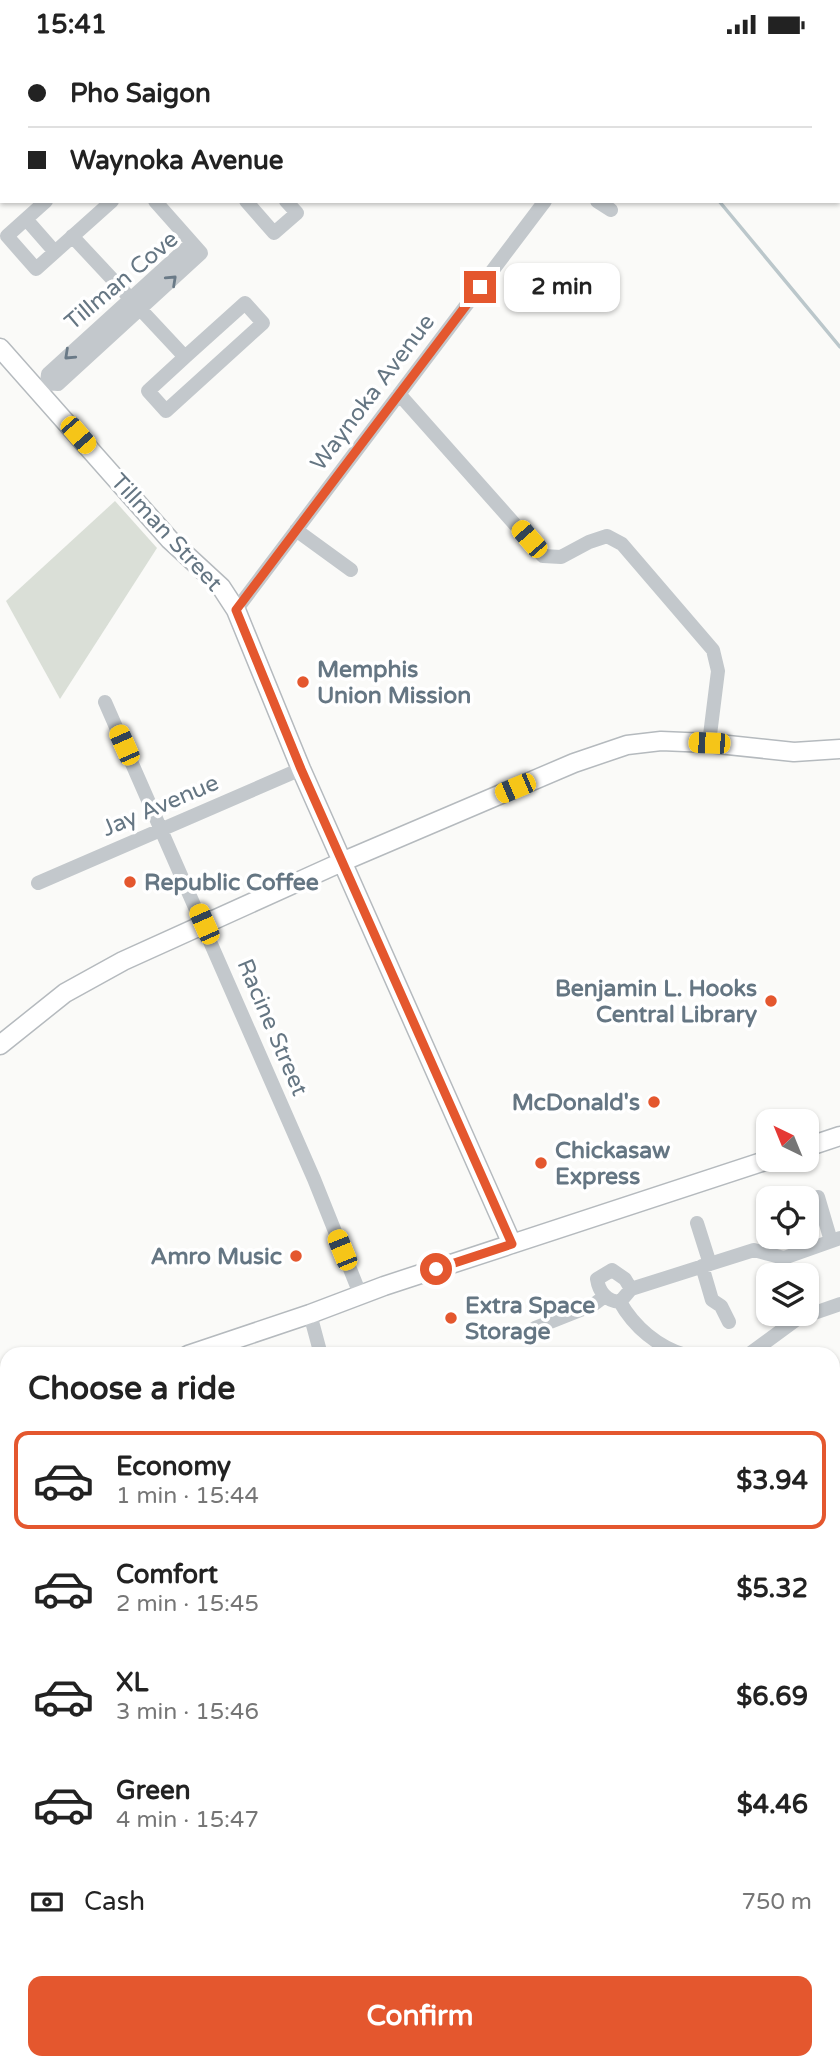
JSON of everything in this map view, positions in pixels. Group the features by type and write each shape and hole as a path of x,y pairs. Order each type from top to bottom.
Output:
{"main road":[{"name":"Tillman Street","path":"0,348 43,387 170,540 221,587 236,610 301,769 512,1244"},
{"path":"0,1045 65,993 123,961 344,861 574,763 627,745 661,741 794,752 840,748"},
{"path":"819,1143 840,1136"},
{"path":"212,1347 360,1294 756,1164"}],"street":[{"path":"44,203 7,236 36,269 110,203"},
{"name":"Tillman Cove","path":"43,387 48,374 109,328 192,243 157,203"},
{"path":"248,203 274,233 297,213 288,203"},
{"name":"Waynoka Avenue","path":"236,610 543,203"},
{"path":"600,203 611,210"},
{"path":"26,219 55,252"},
{"path":"72,236 185,357"},
{"path":"245,303 263,323 166,411 148,391 213,332 245,303"},
{"path":"213,332 231,352"},
{"path":"169,372 187,392"},
{"path":"399,394 543,556 561,557 607,536 622,544 713,650 718,671 709,743"},
{"path":"296,530 351,570"},
{"name":"Racine Street","path":"105,702 314,1179 360,1294"},
{"name":"Jay Avenue","path":"38,884 301,769"},
{"path":"631,1289 625,1279 612,1270 597,1279 598,1288 605,1296 612,1302 620,1302 631,1289 754,1250 784,1258 838,1240 819,1199"},
{"path":"696,1223 712,1300 721,1306 729,1322"},
{"path":"535,1328 593,1305 605,1296"},
{"path":"620,1302 629,1319 666,1347"},
{"path":"758,1347 797,1319 840,1304"},
{"path":"310,1314 319,1347"}],"shaded area":[{"path":"115,501 157,548 60,699 6,601"}],"waterway":[{"path":"721,203 840,347"}],"place":[{"name":"Memphis Union Mission","path":"303,682"},
{"name":"Republic Coffee","path":"130,882"},
{"name":"Benjamin L. Hooks Central Library","path":"771,1001"},
{"name":"McDonald's","path":"654,1102"},
{"name":"Chickasaw Express","path":"541,1163"},
{"name":"Amro Music","path":"296,1256"},
{"name":"Extra Space Storage","path":"451,1318"}],"route":[{"path":"436,1269 512,1244 301,769 236,610 480,287"}]}
